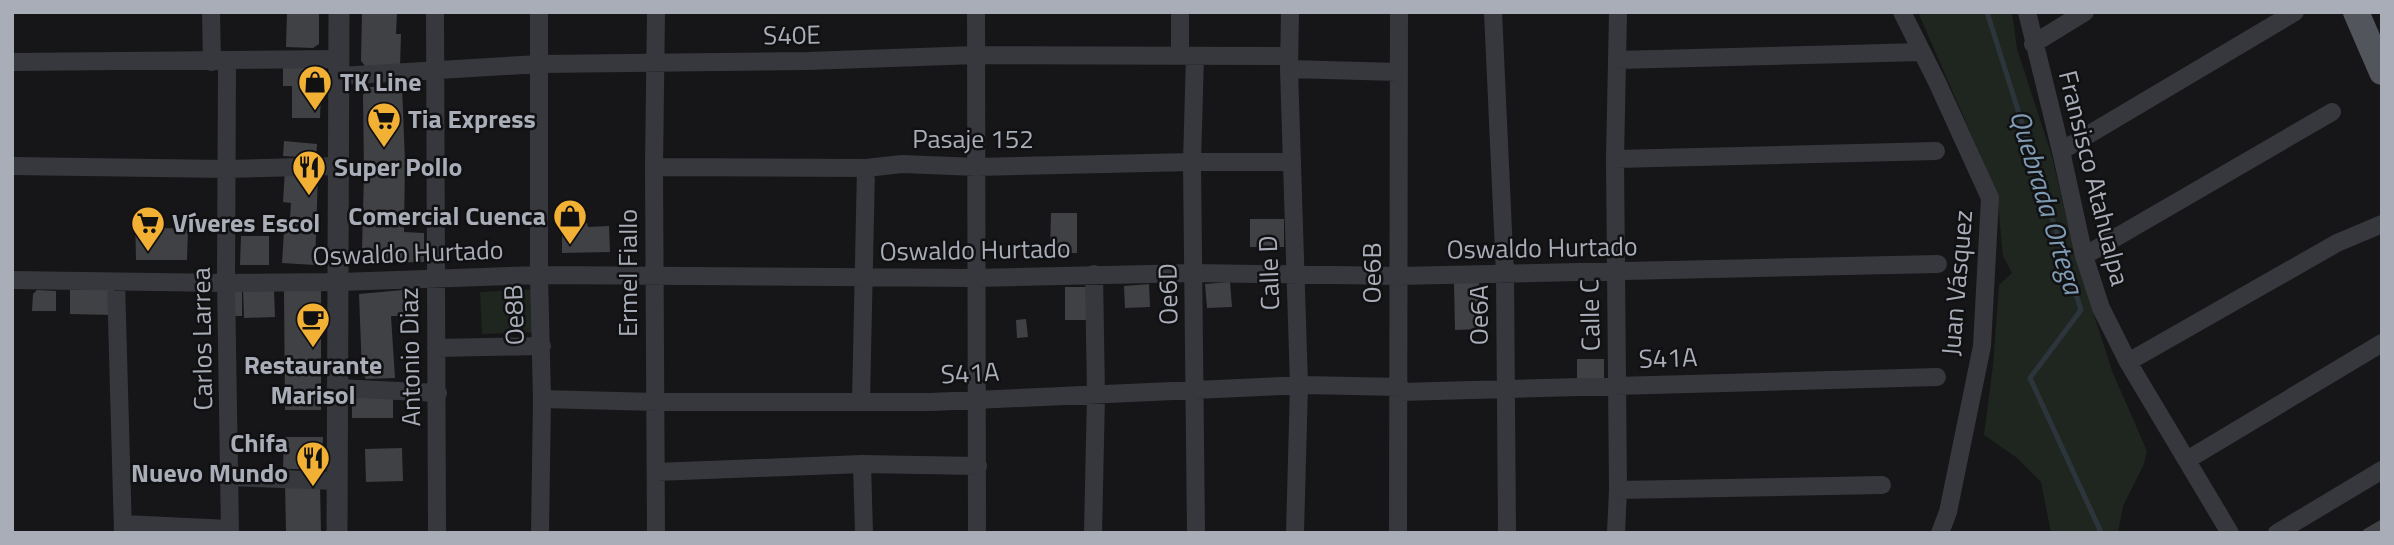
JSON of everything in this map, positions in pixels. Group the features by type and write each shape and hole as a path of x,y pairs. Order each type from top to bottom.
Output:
{"main road":[{"path":"2356,12 2382,72"}],"street":[{"name":"Carlos Larrea","path":"211,12 220,61 228,169 226,284 230,531"},
{"path":"337,533 339,12"},
{"name":"Antonio Diaz","path":"435,12 437,533"},
{"name":"Oe8B","path":"539,12 539,275 542,346 540,533"},
{"name":"Ermel Fiallo","path":"656,12 656,533"},
{"path":"976,12 978,533"},
{"name":"Oe6D","path":"1180,12 1187,55 1192,162 1196,533"},
{"name":"Calle D","path":"1290,12 1291,162 1299,385 1295,533"},
{"name":"Oe6B","path":"1398,533 1399,12"},
{"name":"Oe6A","path":"1493,12 1505,274 1507,533"},
{"name":"Calle C","path":"1616,533 1618,490 1615,159 1618,12"},
{"name":"Juan Vásquez","path":"1902,12 1990,198 1982,346 1948,512 1940,533"},
{"name":"Fransisco Atahualpa","path":"2027,12 2084,256 2101,309 2128,362 2230,533"},
{"path":"2033,44 2085,12"},
{"path":"2061,151 2295,12"},
{"path":"1617,60 1922,52"},
{"name":"S40E","path":"12,62 220,61 436,70 539,64 807,61 976,55 1187,55 1398,72"},
{"path":"2084,256 2332,112"},
{"path":"1615,159 1936,151"},
{"name":"Pasaje 152","path":"654,167 866,168 902,164 977,167 1291,162"},
{"path":"12,166 228,169 338,166"},
{"path":"861,402 866,168"},
{"path":"2128,362 2337,243 2382,224"},
{"name":"Oswaldo Hurtado","path":"12,280 226,284 539,275 977,278 1194,273 1398,276 1938,264"},
{"path":"1093,533 1096,395 1094,274"},
{"path":"116,282 123,529 230,531"},
{"path":"2187,460 2382,343"},
{"path":"436,348 542,346"},
{"name":"S41A","path":"542,399 656,402 931,402 1299,385 1506,389 1937,377"},
{"path":"339,388 438,393"},
{"path":"656,472 862,464 978,466"},
{"path":"862,464 864,533"},
{"path":"2277,533 2382,470"},
{"path":"230,477 337,481"},
{"path":"1618,490 1882,485"}],"shaded area":[{"path":"1918,12 2012,12 2017,49 2051,153 2076,258 2112,371 2147,451 2144,464 2123,506 2118,533 2051,533 2041,482 2017,458 1984,435 1999,285 2012,273 2003,256 1997,194"},
{"path":"540,289 542,332 482,334 480,292"}],"building":[{"path":"287,12 319,12 319,44 313,48 286,47"},
{"path":"362,12 397,12 396,34 401,34 400,68 366,67 361,61"},
{"path":"283,63 322,66 320,118 292,118 292,86 283,86"},
{"path":"402,86 404,232 424,233 424,262 371,263 364,259 362,249 363,95 368,87"},
{"path":"284,141 317,144 316,158 283,156"},
{"path":"285,169 318,174 315,265 282,263 284,231 289,232 291,203 283,202"},
{"path":"135,213 162,213 163,228 188,229 187,260 136,260"},
{"path":"1051,213 1077,213 1077,253 1050,253"},
{"path":"1250,219 1284,219 1284,247 1250,247"},
{"path":"562,223 587,223 588,227 609,226 610,252 562,253"},
{"path":"241,236 269,236 269,265 240,265"},
{"path":"1479,281 1480,329 1455,330 1454,282"},
{"path":"1230,282 1232,307 1207,308 1205,284"},
{"path":"1149,284 1150,307 1125,308 1124,286"},
{"path":"1065,287 1088,287 1088,320 1065,320"},
{"path":"229,289 242,289 242,316 229,316"},
{"path":"274,289 275,317 244,318 243,290"},
{"path":"37,290 56,291 56,311 32,311 33,294"},
{"path":"70,290 114,290 113,315 70,314"},
{"path":"284,290 321,290 321,410 285,410"},
{"path":"403,290 404,316 391,316 395,378 366,379 362,373 359,294"},
{"path":"1026,319 1028,337 1017,338 1016,320"},
{"path":"1577,359 1604,359 1604,382 1577,382"},
{"path":"393,392 393,418 352,418 352,393"},
{"path":"284,437 323,437 322,469 283,469"},
{"path":"402,448 403,481 366,482 365,449"},
{"path":"285,482 320,482 321,533 286,533"},
{"path":"2382,519 2382,533 2364,533 2363,530"}],"waterway":[{"name":"Quebrada Ortega","path":"1987,12 2081,310 2030,378 2100,530 2098,533"}],"place":[{"name":"TK Line","path":"315,112"},
{"name":"Tia Express","path":"384,149"},
{"name":"Super Pollo","path":"309,197"},
{"name":"Comercial Cuenca","path":"570,246"},
{"name":"Víveres Escol","path":"148,253"},
{"name":"Restaurante Marisol","path":"313,349"},
{"name":"Chifa Nuevo Mundo","path":"313,488"}]}
